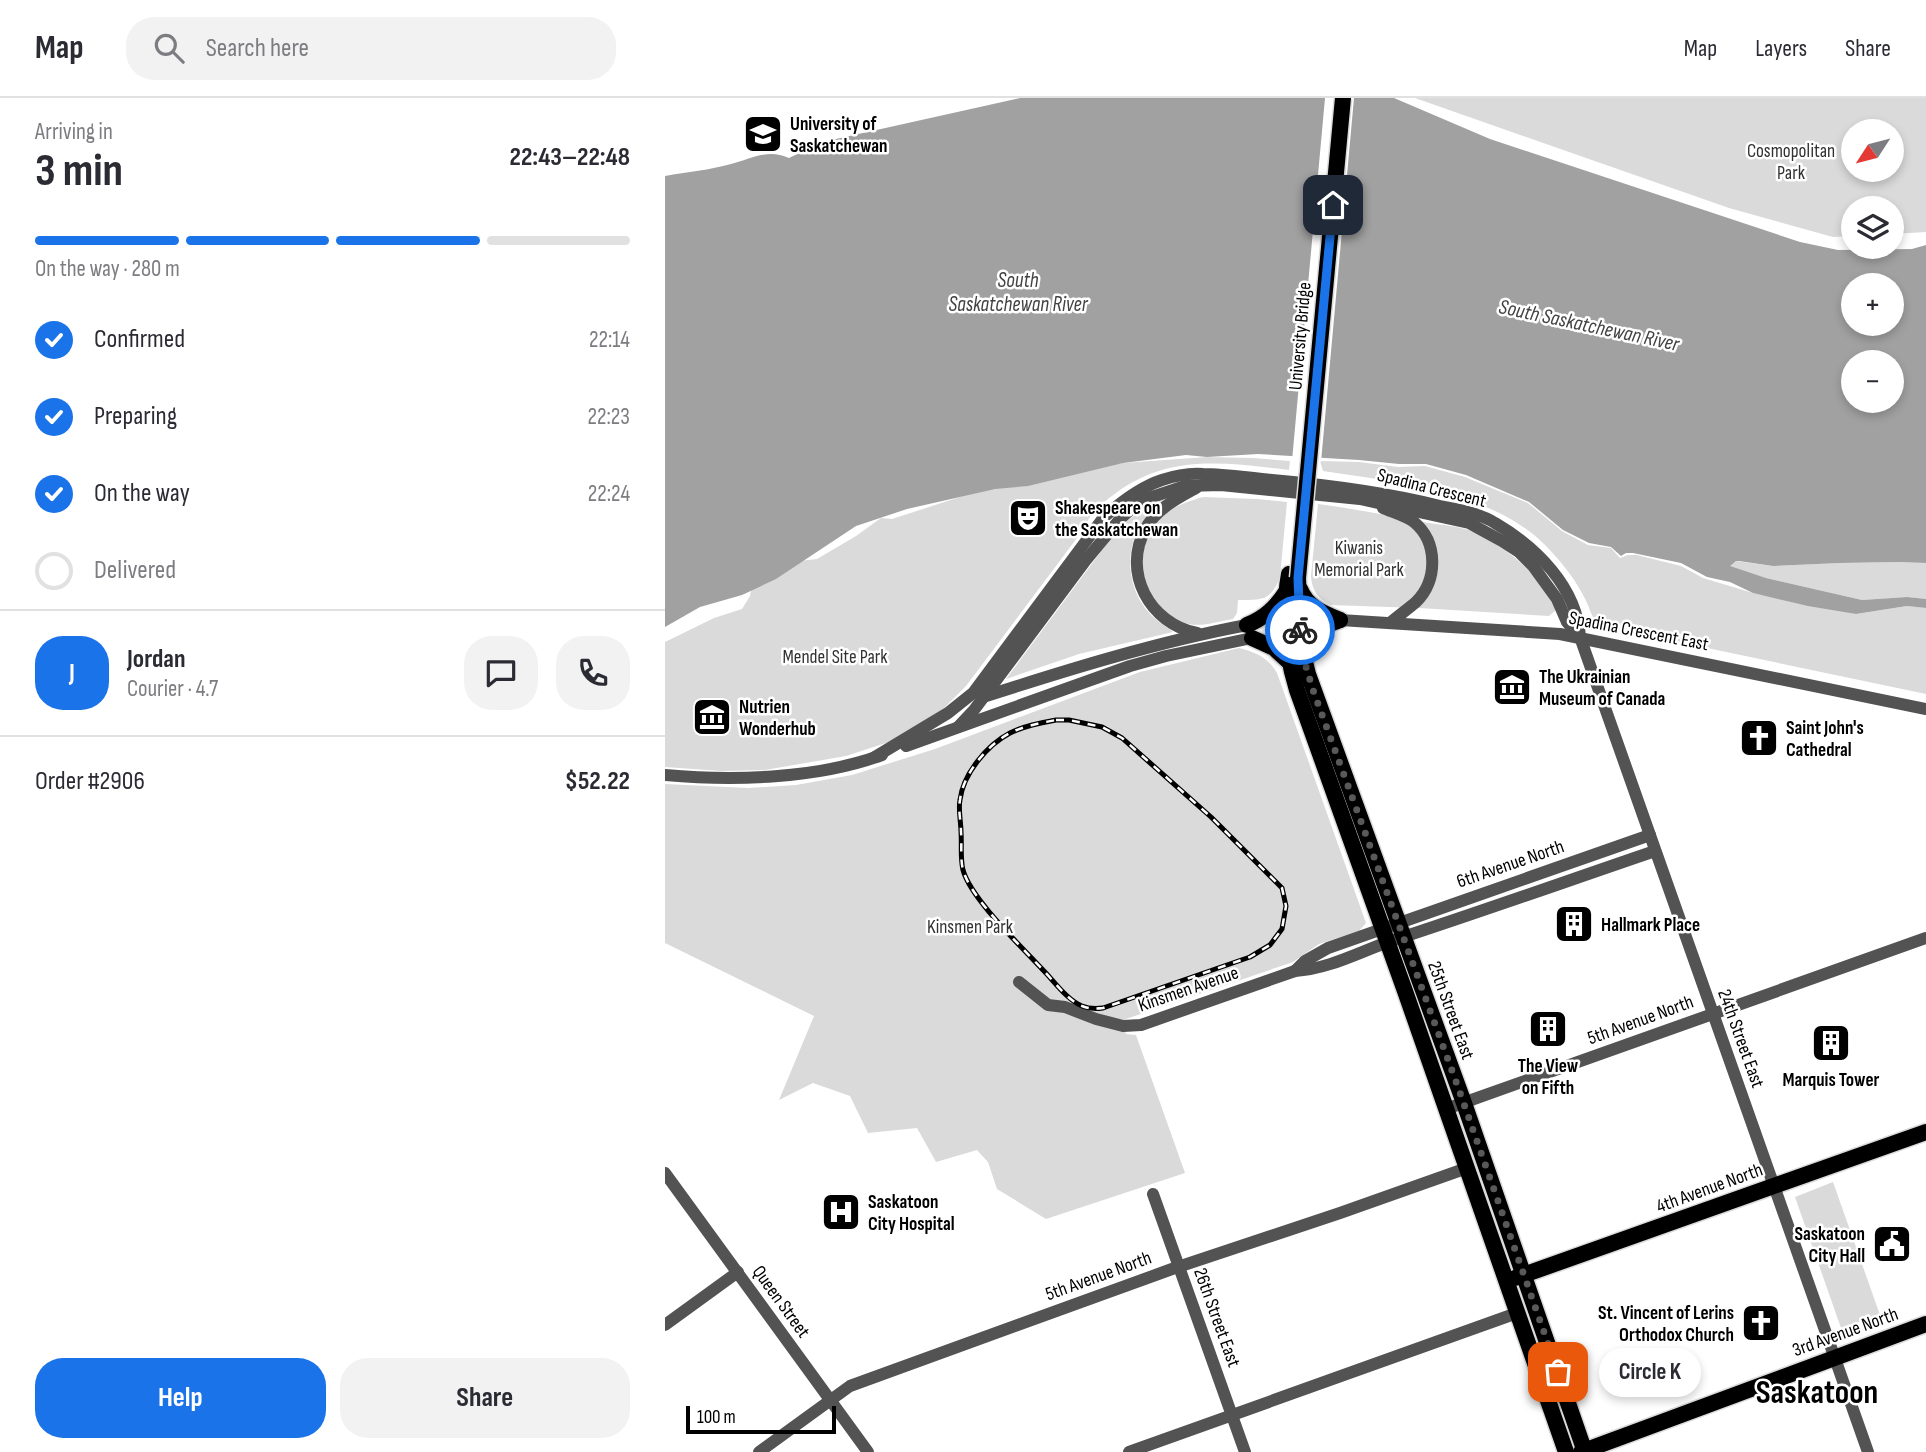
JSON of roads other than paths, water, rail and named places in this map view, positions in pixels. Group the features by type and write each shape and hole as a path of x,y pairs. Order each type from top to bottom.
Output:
{"main road":[{"name":"University Bridge","path":"1294,576 1333,98"},
{"name":"University Bridge","path":"1294,576 1343,98"},
{"name":"25th Street East","path":"1294,576 1286,592 1288,661 1297,690 1566,1452"},
{"name":"25th Street East","path":"1294,576 1301,646 1313,690 1464,1103 1584,1451"},
{"path":"1294,576 1305,599 1323,614 1340,620"},
{"path":"1286,592 1250,632 1288,661"},
{"path":"1301,646 1312,631 1340,620"},
{"name":"4th Avenue North","path":"1506,1282 1926,1132"},
{"name":"3rd Avenue North","path":"1584,1451 1926,1324"}],"street":[{"name":"Spadina Crescent","path":"948,713 973,693 1104,517 1119,503 1161,480 1201,473 1368,491 1415,499 1487,519 1527,545 1553,572 1567,592 1579,622 1580,637"},
{"name":"Spadina Crescent","path":"958,727 1120,519 1149,498 1185,486 1203,484 1360,499 1469,523 1519,552 1533,566 1557,599 1567,622 1580,637"},
{"path":"1201,634 1184,630 1162,617 1150,603 1143,592 1137,555 1146,527 1156,515 1203,484"},
{"path":"1360,499 1413,521 1426,536 1434,560 1431,578 1417,601 1390,623"},
{"name":"Spadina Crescent East","path":"1340,620 1556,633 1926,709"},
{"name":"Spadina Crescent","path":"875,757 948,713 983,697 1081,665 1201,634 1250,632"},
{"name":"Spadina Crescent","path":"665,775 766,778 847,765 1131,666 1250,632"},
{"name":"24th Street East","path":"1580,637 1868,1452"},
{"name":"6th Avenue North","path":"1401,930 1650,835"},
{"name":"6th Avenue North","path":"1385,935 1655,850"},
{"name":"Kinsmen Avenue","path":"1019,982 1048,1005 1065,1007 1096,1019 1141,1026 1295,971 1330,965 1385,935"},
{"name":"5th Avenue North","path":"1446,1109 1926,938"},
{"name":"5th Avenue North","path":"759,1452 850,1386 1179,1267 1467,1168"},
{"name":"Queen Street","path":"665,1173 868,1452"},
{"name":"26th Street East","path":"1153,1194 1245,1452"},
{"path":"665,1325 738,1272"},
{"path":"1129,1452 1517,1313"}],"water":[{"name":"South Saskatchewan River","path":"1020,98 1394,98 1490,139 1800,242 1841,250 1841,259 1904,259 1904,249 1926,245 1926,563 1773,566 1736,561 1730,566 1766,578 1862,600 1907,597 1926,599 1926,608 1907,606 1856,614 1808,606 1753,593 1730,582 1707,577 1681,563 1633,553 1621,556 1611,547 1589,543 1563,530 1529,502 1466,475 1426,464 1258,454 1207,457 1186,455 1123,463 1028,486 995,489 907,509 856,526 776,579 742,595 700,607 665,627 665,176 715,168 760,155 774,154 789,158 836,139"}],"railway":[{"path":"1056,720 1102,727 1122,738 1211,817 1282,888 1286,906 1282,929 1270,945 1250,957 1103,1008 1082,1006 1061,990 998,922 968,882 962,865 959,808 966,780 977,761 993,745 1015,731 1056,720"}],"place":[{"name":"University of Saskatchewan","path":"763,134"},
{"name":"Shakespeare on the Saskatchewan","path":"1028,518"},
{"name":"The Ukrainian Museum of Canada","path":"1512,687"},
{"name":"Nutrien Wonderhub","path":"712,717"},
{"name":"Saint John's Cathedral","path":"1759,738"},
{"name":"Hallmark Place","path":"1574,924"},
{"name":"The View on Fifth","path":"1548,1029"},
{"name":"Marquis Tower","path":"1831,1043"},
{"name":"Saskatoon City Hospital","path":"841,1212"},
{"name":"Saskatoon City Hall","path":"1892,1244"},
{"name":"St. Vincent of Lerins Orthodox Church","path":"1761,1323"},
{"name":"Circle K","path":"1558,1372"}],"district":[{"name":"Saskatoon","path":"1817,1391"}],"park label":[{"name":"Cosmopolitan Park","path":"1791,161"},
{"name":"Kiwanis Memorial Park","path":"1359,558"},
{"name":"Mendel Site Park","path":"835,656"},
{"name":"Kinsmen Park","path":"970,926"}]}
